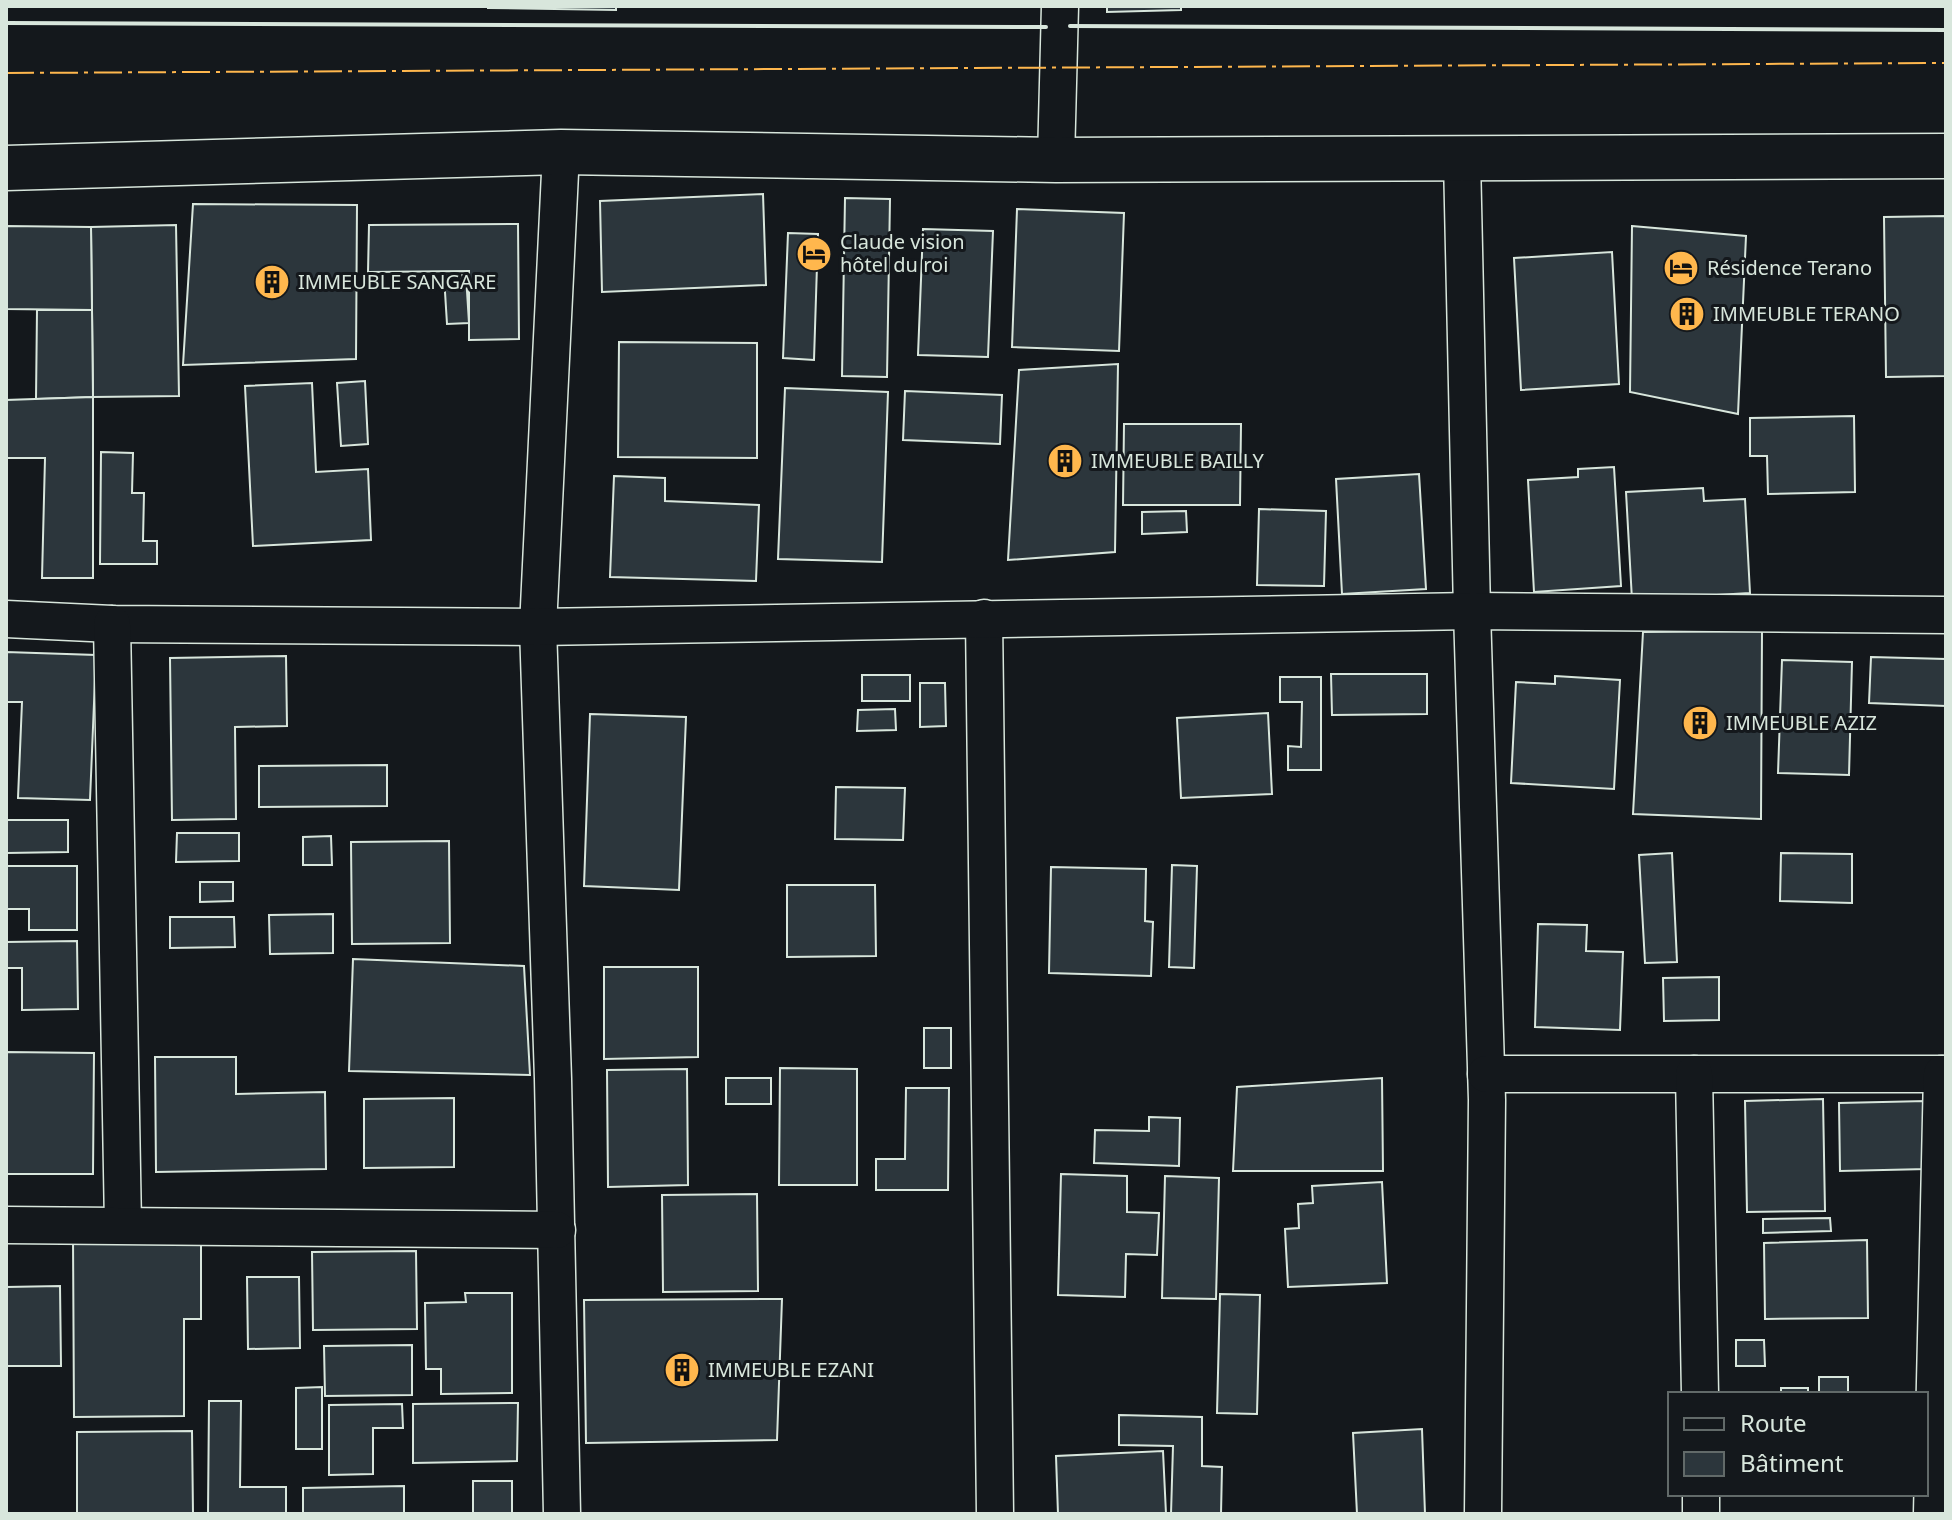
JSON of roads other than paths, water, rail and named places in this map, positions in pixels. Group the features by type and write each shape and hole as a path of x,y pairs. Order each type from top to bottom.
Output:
{"street":[{"path":"1056,160 1060,6"},
{"path":"561,152 538,627 557,1230 562,1514"},
{"path":"6,168 561,152 1056,160 1946,156"},
{"path":"1462,159 1486,1074 1483,1514"},
{"path":"6,619 112,624 538,627 1472,611 1946,615"},
{"path":"984,618 995,1514"},
{"path":"112,624 123,1225"},
{"path":"1486,1074 1944,1074 1932,1514"},
{"path":"1694,1074 1700,1392"},
{"path":"6,1225 557,1230"}],"place":[{"name":"Claude vision hôtel du roi","path":"814,254"},
{"name":"Résidence Terano","path":"1681,268"},
{"name":"IMMEUBLE SANGARE","path":"272,282"},
{"name":"IMMEUBLE TERANO","path":"1687,314"},
{"name":"IMMEUBLE BAILLY","path":"1065,461"},
{"name":"IMMEUBLE AZIZ","path":"1700,723"},
{"name":"IMMEUBLE EZANI","path":"682,1370"}]}
